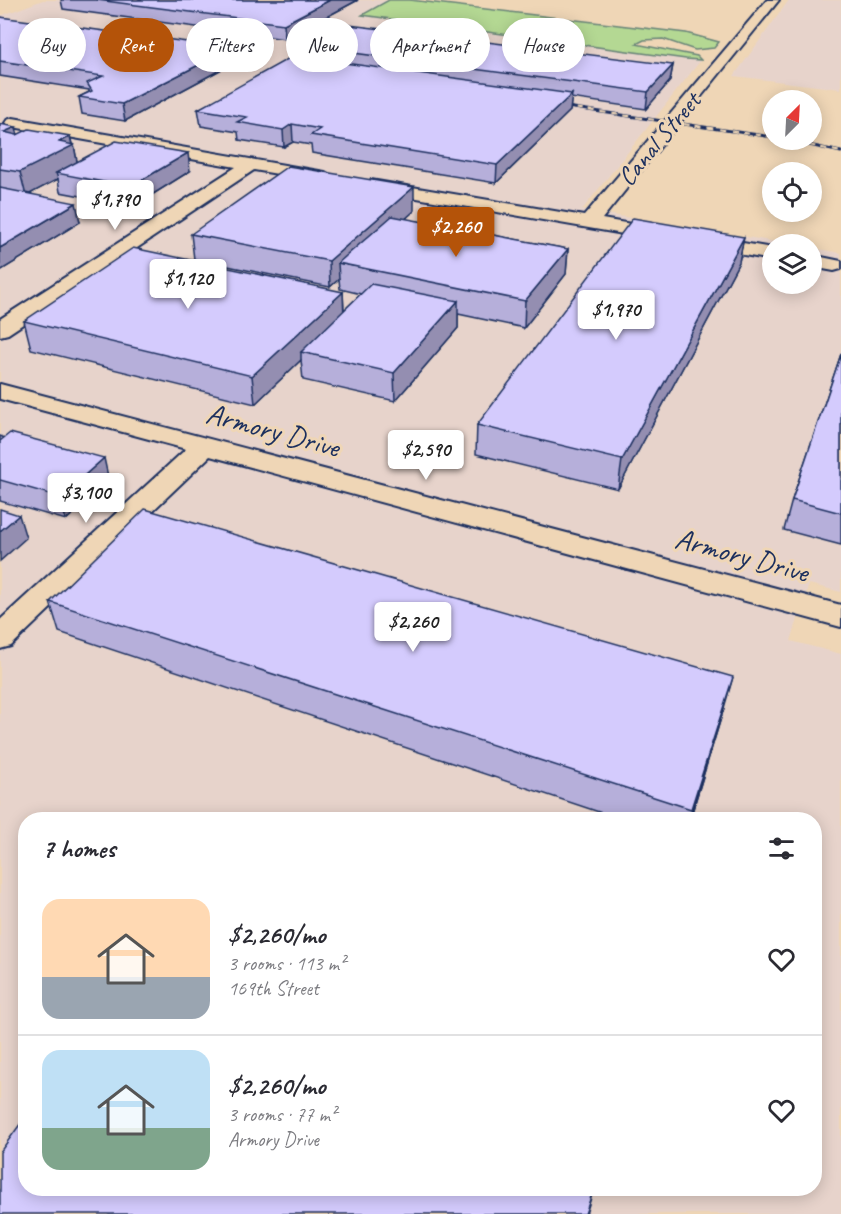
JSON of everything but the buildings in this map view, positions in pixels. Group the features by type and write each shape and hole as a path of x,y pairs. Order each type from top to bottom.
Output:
{"street":[{"name":"Canal Street","path":"589,222 773,0"},
{"path":"13,123 762,252"},
{"path":"0,329 250,165"},
{"path":"822,263 834,265"},
{"name":"Armory Drive","path":"0,391 841,616"},
{"path":"0,638 205,446"}],"shaded area":[{"path":"43,0 389,0 363,15 386,18 370,18 370,72 490,72 490,32 502,34 502,72 585,72 585,45 701,60 582,210 762,240 762,294 822,294 822,250 841,253 841,592 809,584 791,641 841,654 841,1214 0,1214 0,16"},
{"path":"789,0 841,0 841,89 734,76"}],"green space":[{"path":"389,0 410,0 561,18 502,18 502,34 490,32 490,18 384,18 362,15"},
{"path":"585,21 686,33 719,42 714,48 695,50 663,39 644,40 636,44 697,56 701,60 585,45"}],"railway":[{"path":"553,105 762,136"},
{"path":"822,148 841,152"}]}
